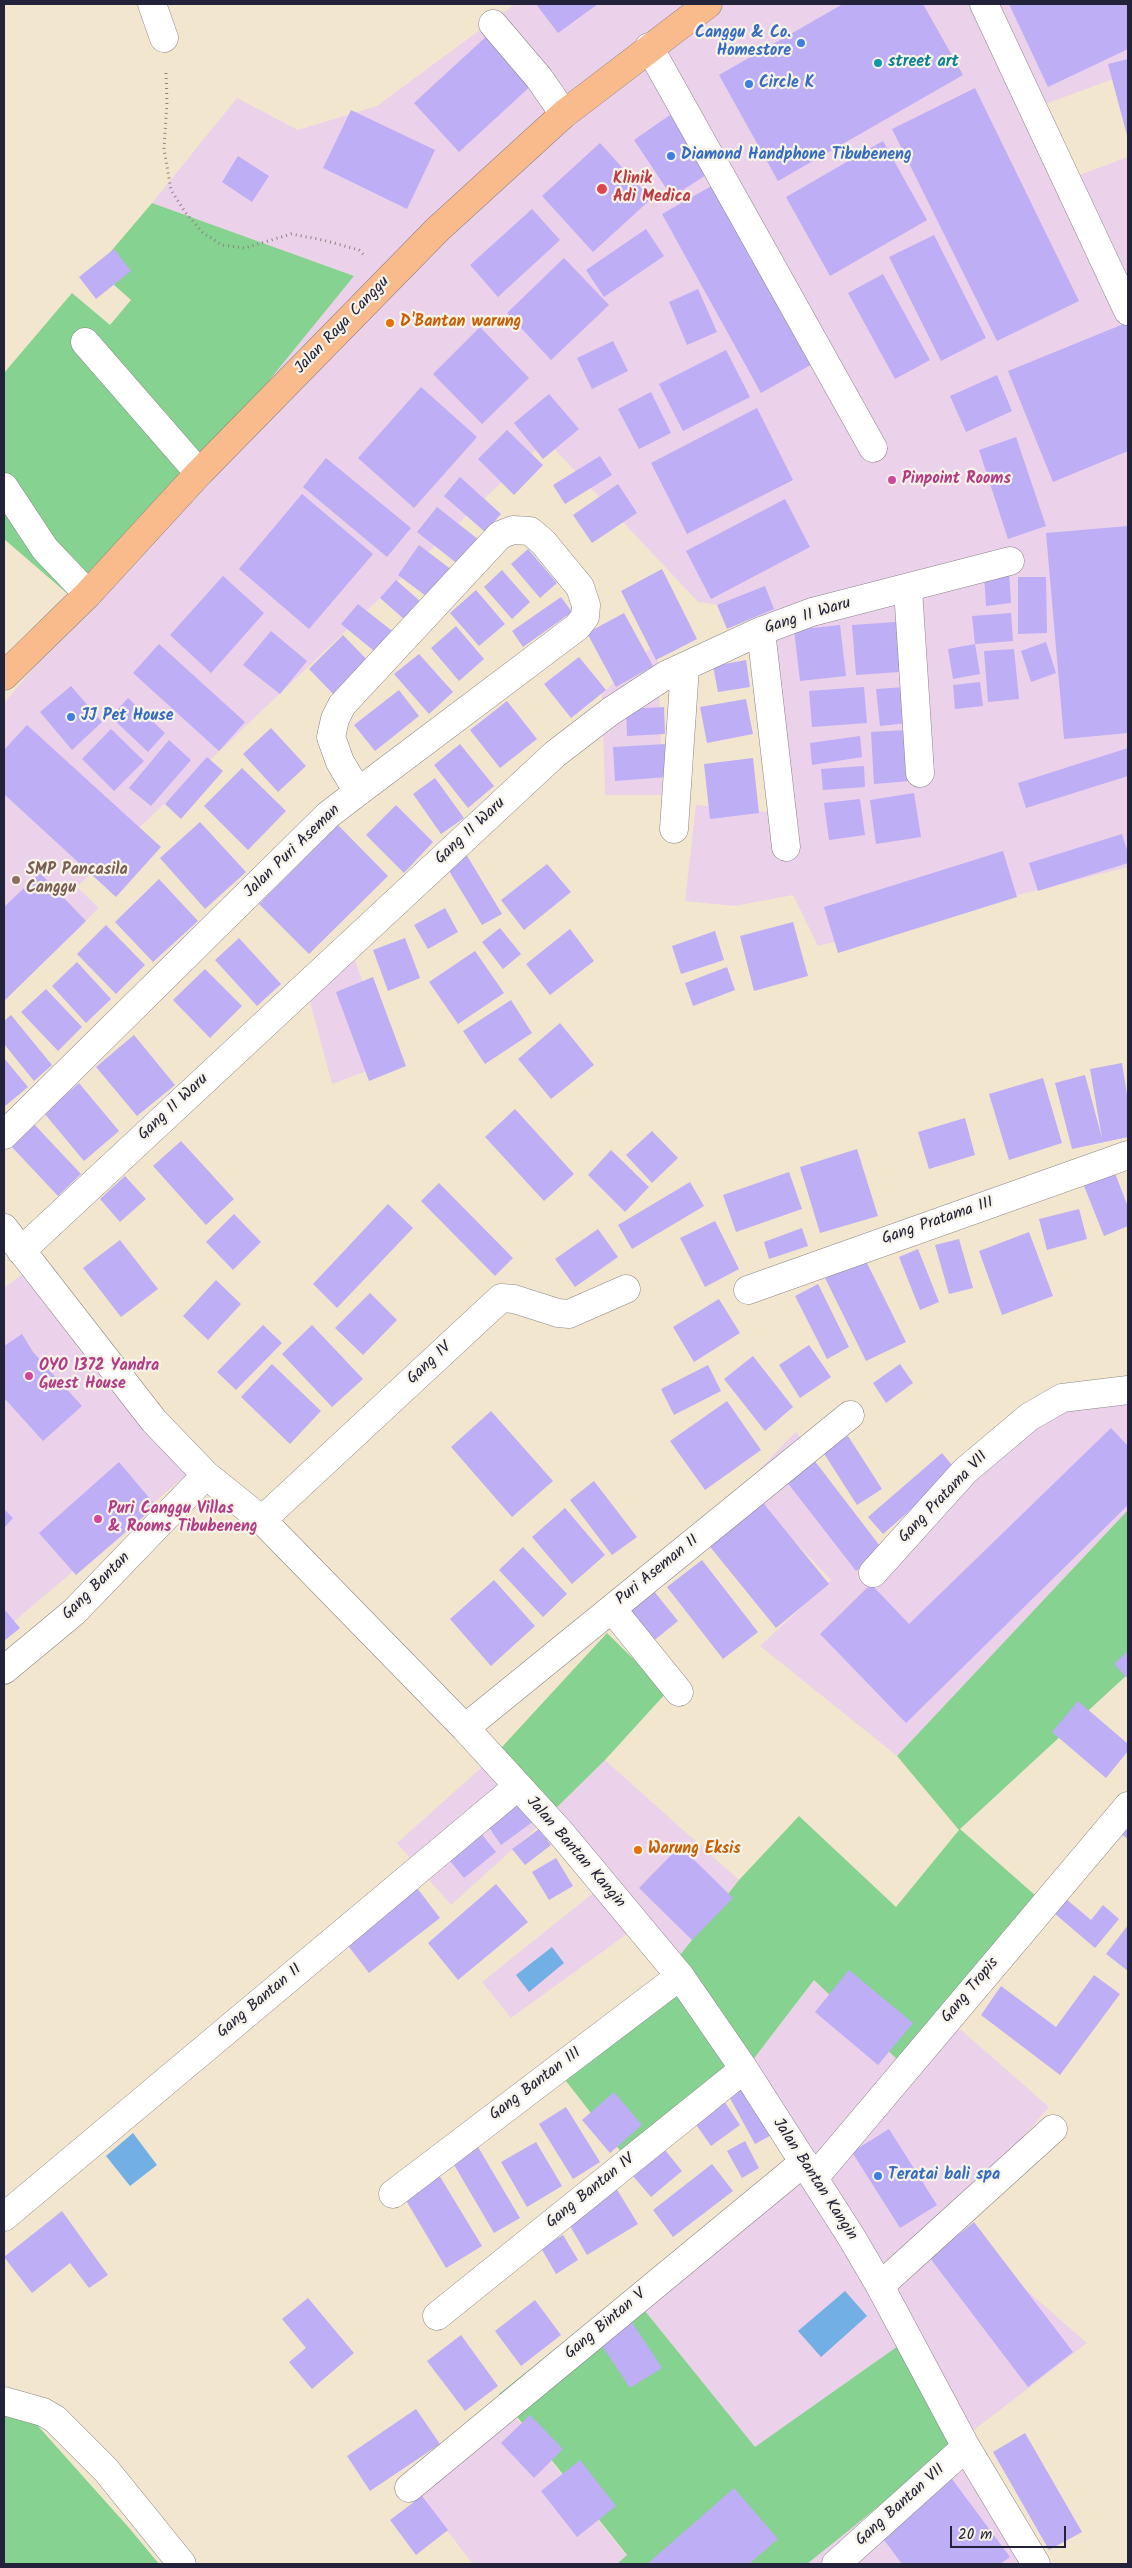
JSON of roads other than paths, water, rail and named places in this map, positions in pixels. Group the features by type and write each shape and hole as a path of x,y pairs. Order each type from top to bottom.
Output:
{"main road":[{"name":"Jalan Raya Canggu","path":"4,676 88,594 199,473 438,229 564,114 649,47 708,4"}],"street":[{"path":"152,4 164,38"},
{"path":"984,4 1128,311"},
{"path":"492,24 539,78 564,114"},
{"path":"649,47 873,448"},
{"path":"85,342 199,473"},
{"path":"4,487 45,549 88,594"},
{"name":"Jalan Puri Aseman","path":"4,1135 328,815 577,627 586,617 586,605 580,587 543,542 530,531 514,530 500,536 342,705 335,719 331,737 340,762 358,792"},
{"name":"Gang II Waru","path":"21,1251 555,754 611,711 666,675 761,631 812,612 908,590 1010,562"},
{"path":"908,590 920,773"},
{"path":"761,631 786,847"},
{"path":"674,829 684,667"},
{"name":"Gang Pratama III","path":"748,1290 1128,1155"},
{"name":"Jalan Bantan Kangin","path":"4,1228 154,1421 206,1475 262,1520 465,1728 561,1833 680,1976 744,2069 880,2286 966,2447 1036,2564"},
{"name":"Gang IV","path":"262,1520 501,1298 558,1313 569,1314 626,1289"},
{"name":"Gang Pratama VII","path":"873,1573 965,1471 1029,1417 1062,1398 1128,1390"},
{"name":"Puri Aseman II","path":"465,1728 850,1414"},
{"name":"Gang Bantan","path":"4,1670 74,1612 206,1475"},
{"path":"612,1609 678,1692"},
{"name":"Gang Bantan II","path":"4,2218 517,1787"},
{"name":"Gang Tropis","path":"809,2170 1128,1806"},
{"name":"Gang Bantan III","path":"393,2194 680,1976"},
{"name":"Gang Bantan IV","path":"437,2316 744,2069"},
{"path":"880,2286 1053,2129"},
{"name":"Gang Bintan V","path":"409,2488 809,2170"},
{"path":"4,2401 43,2412 54,2419 106,2470 182,2564"},
{"name":"Gang Bantan VII","path":"836,2564 966,2447"}],"water":[{"path":"552,1947 564,1963 529,1992 516,1975"},
{"path":"133,2133 157,2165 130,2186 106,2156"},
{"path":"845,2291 867,2316 821,2357 798,2331"}],"place":[{"name":"Canggu & Co. Homestore","path":"801,43"},
{"name":"street art","path":"878,63"},
{"name":"Circle K","path":"749,84"},
{"name":"Diamond Handphone Tibubeneng","path":"671,156"},
{"name":"Klinik Adi Medica","path":"602,189"},
{"name":"D'Bantan warung","path":"390,323"},
{"name":"Pinpoint Rooms","path":"892,480"},
{"name":"JJ Pet House","path":"71,717"},
{"name":"SMP Pancasila Canggu","path":"16,880"},
{"name":"OYO 1372 Yandra Guest House","path":"29,1376"},
{"name":"Puri Canggu Villas & Rooms Tibubeneng","path":"98,1519"},
{"name":"Warung Eksis","path":"638,1850"},
{"name":"Teratai bali spa","path":"878,2176"}]}
